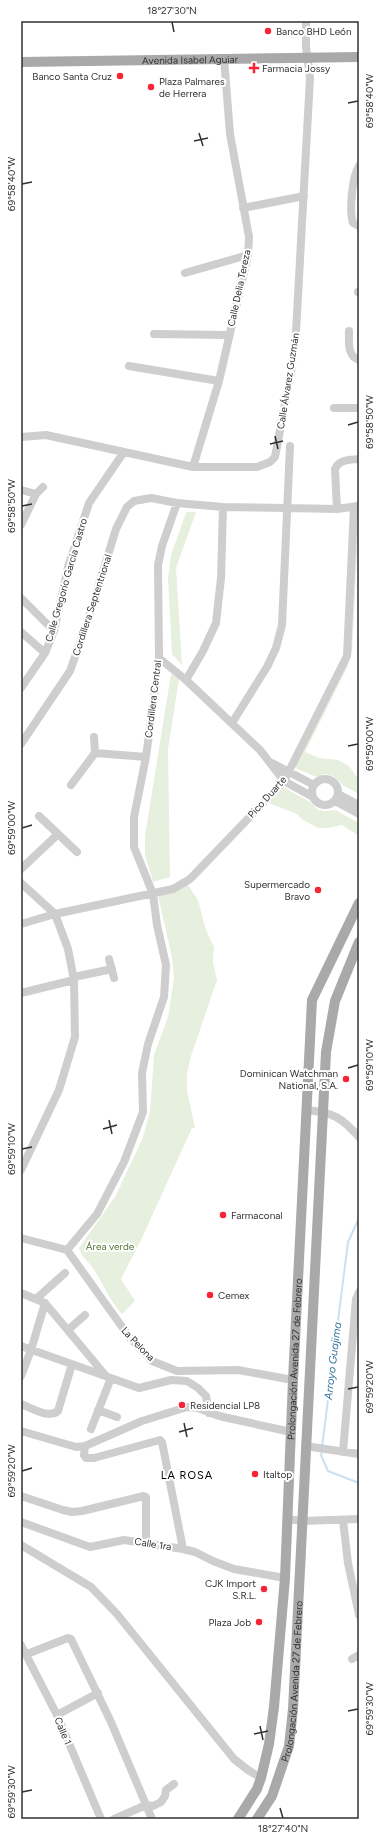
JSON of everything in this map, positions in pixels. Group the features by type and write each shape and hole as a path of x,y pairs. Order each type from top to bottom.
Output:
{"main road":[{"name":"Avenida Isabel Aguiar","path":"21,62 359,57"},
{"name":"Prolongación Avenida 27 de Febrero","path":"238,1819 257,1789 261,1778 269,1744 274,1707 285,1578 293,1380 297,1332 312,1000 359,903"},
{"name":"Prolongación Avenida 27 de Febrero","path":"257,1819 272,1796 289,1746 293,1709 302,1521 310,1447 312,1333 326,1052 330,1022 335,1001 359,942"},
{"path":"297,1332 312,1333"},
{"path":"274,1707 293,1709"}],"street":[{"name":"Calle Álvarez Guzmán","path":"21,437 46,435 193,467 257,467 270,462 275,457 291,372 296,332 310,78 305,36 306,21"},
{"name":"Calle Delia Tereza","path":"193,467 219,381 248,254 249,237 230,134 224,58"},
{"path":"356,224 352,215 354,177 359,166"},
{"path":"243,208 304,196"},
{"path":"185,273 248,254"},
{"path":"349,331 350,349 354,358 359,360"},
{"path":"154,334 229,336"},
{"path":"130,366 219,381"},
{"path":"334,408 359,408"},
{"path":"232,724 267,667 276,648 282,625 290,446"},
{"name":"Calle Gregorio Garcia Castro","path":"21,688 45,653 54,631 68,567 88,503 124,452"},
{"path":"337,509 335,469 337,464 342,461 359,459"},
{"path":"21,526 36,494 43,487"},
{"path":"21,490 36,494"},
{"name":"Cordillera Septentrional","path":"21,744 70,671 88,620 116,529 127,507 134,501 142,498 151,498 177,503 224,507 337,509 356,506"},
{"name":"Cordillera Central","path":"68,1250 97,1214 124,1162 143,1112 142,1073 148,1044 164,997 166,965 157,925 153,894 134,848 134,817 146,757 159,658 158,565 162,546 177,503"},
{"name":"Pico Duarte","path":"21,924 55,914 173,889 190,879 284,781 347,656 356,506"},
{"path":"186,680 203,652 216,622 221,578 224,507"},
{"path":"21,598 54,631"},
{"path":"21,632 45,653"},
{"path":"159,658 186,680 260,750 284,781 313,797 315,801 323,805 331,804 337,798"},
{"path":"71,785 95,753 94,737"},
{"path":"95,753 146,757"},
{"path":"270,761 314,785"},
{"path":"313,797 312,793 314,785 321,780 328,779 335,783 337,798 359,814"},
{"path":"337,798 359,805"},
{"path":"39,816 77,852"},
{"path":"21,869 58,834"},
{"path":"21,882 55,914 68,949 74,979 75,1037 59,1090 22,1167"},
{"path":"109,959 114,978"},
{"path":"21,993 112,969"},
{"path":"307,1110 322,1112 340,1118 359,1137"},
{"path":"21,1238 68,1250"},
{"name":"La Pelona","path":"68,1250 130,1338 152,1361 178,1371 238,1370 293,1380"},
{"path":"36,1299 65,1273"},
{"path":"343,1452 356,1299 359,1292"},
{"path":"21,1293 45,1303 108,1377"},
{"path":"21,1376 31,1350 45,1303"},
{"path":"68,1330 85,1315"},
{"path":"21,1346 139,1388 171,1380 187,1381 198,1388 206,1396 209,1413"},
{"path":"21,1404 49,1415 55,1414 58,1411 72,1364"},
{"path":"91,1429 108,1377"},
{"path":"21,1431 76,1447 85,1446 142,1421 187,1407 198,1408 209,1413 291,1432"},
{"path":"98,1410 117,1417"},
{"path":"85,1446 84,1455 86,1458 94,1458 160,1440 162,1442 183,1549"},
{"path":"310,1447 359,1454"},
{"path":"21,1496 72,1512 82,1512 144,1496 146,1497 146,1544"},
{"path":"288,1519 302,1521 359,1519"},
{"path":"343,1520 348,1563 359,1615"},
{"name":"Calle 1ra","path":"21,1522 90,1547 124,1540 183,1549 195,1552 234,1569 285,1578"},
{"path":"21,1545 91,1587 117,1614 234,1759 261,1778"},
{"path":"27,1654 68,1638 71,1639 98,1693 152,1819"},
{"name":"Calle 1","path":"21,1645 27,1654 57,1715 101,1819"},
{"path":"57,1715 98,1693"},
{"path":"114,1819 146,1805 153,1806 161,1802 166,1790 174,1784"}],"green space":[{"path":"196,512 176,568 182,665 172,654 168,578 171,555 186,513"},
{"path":"359,514 352,652 347,668 305,752 319,758 338,760 349,766 359,780 359,794 344,786 333,776 325,774 317,777 297,769 295,766 343,668 356,515"},
{"path":"171,674 179,679 168,749 170,877 153,882 145,855 145,836"},
{"name":"Área verde","path":"281,788 285,788 310,802 318,810 335,810 359,823 359,836 342,825 328,828 318,828 303,820 297,814 269,803 198,877 188,885 198,900 206,930 214,947 213,962 217,980 191,1056 187,1074 187,1091 195,1128 192,1128 141,1240 121,1279 135,1301 122,1314 79,1248 115,1197 142,1140 150,1112 154,1055 168,1017 174,978 172,957 158,896 181,886"}],"waterway":[{"name":"Arroyo Guajima","path":"322,1447 348,1242 359,1218"},
{"name":"Arroyo Guajima","path":"322,1452 321,1455 328,1471 359,1483"}],"place":[{"name":"Banco BHD León","path":"268,31"},
{"name":"Farmacia Jossy","path":"254,68"},
{"name":"Banco Santa Cruz","path":"120,76"},
{"name":"Plaza Palmares de Herrera","path":"151,87"},
{"name":"Supermercado Bravo","path":"318,890"},
{"name":"Dominican Watchman National, S.A.","path":"346,1079"},
{"name":"Farmaconal","path":"223,1215"},
{"name":"Cemex","path":"210,1295"},
{"name":"Residencial LP8","path":"182,1405"},
{"name":"Italtop","path":"255,1474"},
{"name":"CJK Import S.R.L.","path":"264,1589"},
{"name":"Plaza Job","path":"259,1622"}],"district":[{"name":"LA ROSA","path":"187,1475"}]}
